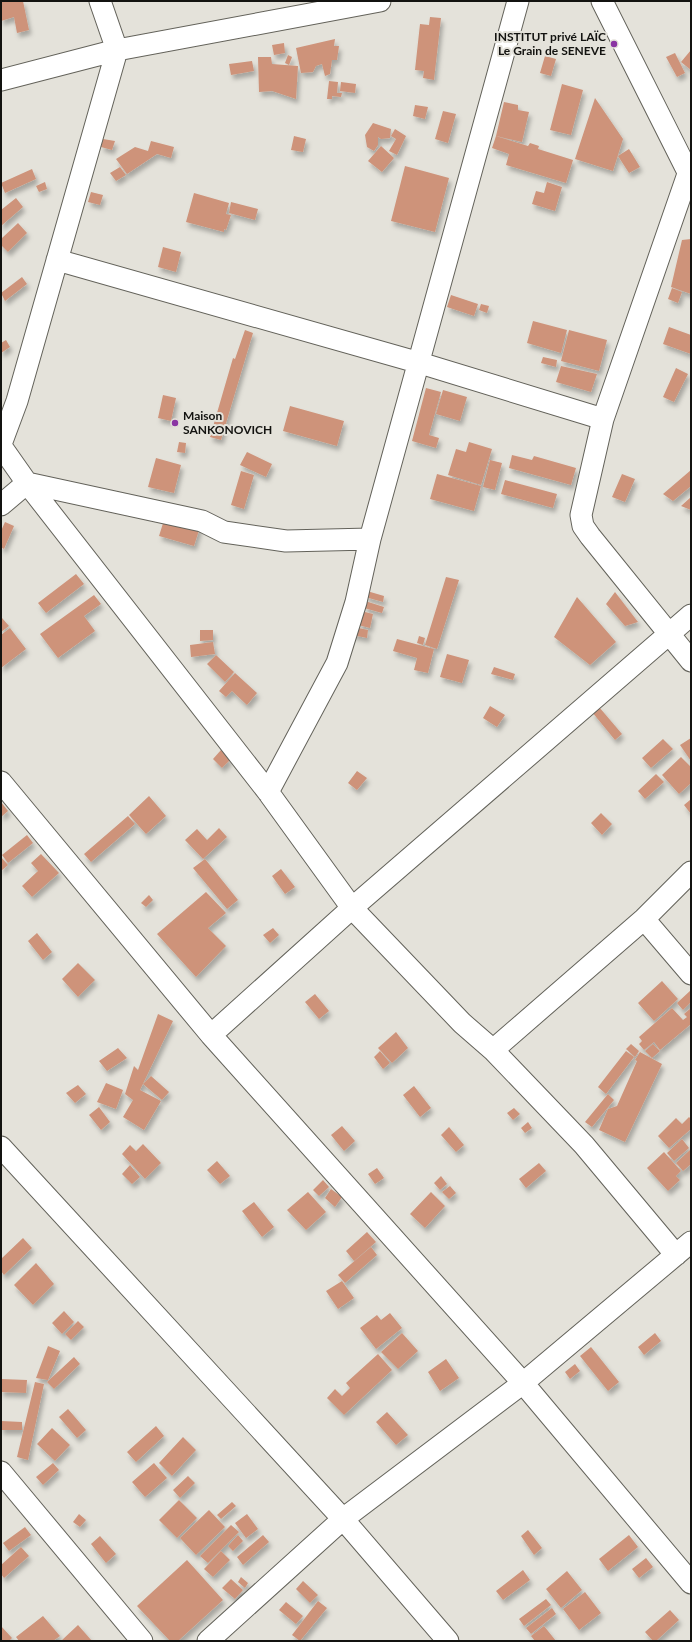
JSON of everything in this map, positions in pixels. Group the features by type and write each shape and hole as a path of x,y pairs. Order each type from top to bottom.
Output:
{"street":[{"path":"100,1 117,50 17,401 1,445 27,483 268,792 352,908 462,1023 493,1050 684,1249 523,1383 343,1518 208,1641"},
{"path":"1,80 117,50 323,6 380,1"},
{"path":"268,792 337,663 356,602 370,539 420,363 518,1"},
{"path":"602,1 690,176 603,419 581,515 583,526 691,661"},
{"path":"57,260 420,363 603,419"},
{"path":"27,483 202,521 231,534 286,541 370,539"},
{"path":"1,505 27,483"},
{"path":"211,1035 352,908 691,615"},
{"path":"1,782 211,1035 523,1383 691,1583"},
{"path":"493,1050 644,919 691,872"},
{"path":"644,919 691,974"},
{"path":"4,1153 343,1518 448,1641"},
{"path":"1,1472 142,1641"}],"building":[{"path":"1,1 23,1 29,30 17,33 14,17 1,21"},
{"path":"430,17 441,18 434,80 423,78 424,71 415,70 420,24 429,25"},
{"path":"335,39 334,46 339,46 337,60 332,60 330,74 325,76 322,64 316,66 313,72 301,73 296,48"},
{"path":"284,43 285,53 274,55 272,45"},
{"path":"691,50 691,70 681,62"},
{"path":"675,53 685,73 677,77 666,57"},
{"path":"288,55 292,57 289,65 285,63"},
{"path":"545,56 556,59 551,76 540,73"},
{"path":"258,57 271,57 272,64 298,66 296,99 272,91 259,92"},
{"path":"252,61 254,71 231,75 229,64"},
{"path":"329,81 338,82 337,93 342,93 341,97 332,96 332,99 327,99"},
{"path":"341,82 356,84 355,93 340,91"},
{"path":"562,84 583,90 571,135 550,130"},
{"path":"595,98 623,139 613,171 575,159"},
{"path":"504,102 518,105 518,110 529,112 522,142 496,136"},
{"path":"415,105 428,107 425,119 413,116"},
{"path":"443,111 456,114 448,143 435,139"},
{"path":"373,123 391,129 390,138 381,139 378,137 378,145 374,151 367,147 365,135"},
{"path":"395,129 406,136 397,155 389,151 396,139 391,136"},
{"path":"294,136 306,139 303,152 291,150"},
{"path":"496,136 528,146 530,143 539,146 538,149 573,160 566,183 506,165 509,154 492,148"},
{"path":"103,139 115,141 112,150 101,147"},
{"path":"151,141 174,147 171,158 157,154 127,174 116,159 135,147 148,151"},
{"path":"381,146 394,158 382,172 368,161"},
{"path":"629,149 640,167 629,173 618,156"},
{"path":"405,166 449,178 435,232 391,221"},
{"path":"120,167 126,175 116,181 110,173"},
{"path":"32,169 36,179 5,193 1,183"},
{"path":"45,182 47,189 39,192 36,186"},
{"path":"547,182 562,187 555,211 532,204 536,191 544,193"},
{"path":"91,192 103,195 100,205 88,202"},
{"path":"194,193 229,203 226,214 231,215 224,232 186,222"},
{"path":"16,198 23,207 1,226 1,210"},
{"path":"231,202 258,209 255,220 229,213"},
{"path":"18,223 27,233 8,252 1,245 1,239"},
{"path":"691,239 691,294 671,287 682,240"},
{"path":"163,247 181,252 176,272 158,267"},
{"path":"22,277 27,284 5,301 1,293"},
{"path":"672,288 682,292 678,303 668,299"},
{"path":"451,295 478,304 474,316 447,307"},
{"path":"481,304 489,306 487,313 479,310"},
{"path":"533,321 567,330 561,353 527,343"},
{"path":"669,327 691,335 691,354 663,344"},
{"path":"245,330 253,333 221,440 210,437 233,358 235,359"},
{"path":"569,330 607,340 599,371 561,361"},
{"path":"6,340 10,347 1,353 1,343"},
{"path":"543,357 557,360 556,367 541,363"},
{"path":"561,366 597,374 591,392 556,382"},
{"path":"676,368 688,374 674,402 663,397"},
{"path":"426,388 441,392 429,435 439,438 436,448 412,441"},
{"path":"443,390 467,397 460,421 436,414"},
{"path":"163,395 176,398 171,421 158,418"},
{"path":"290,406 344,421 337,446 283,431"},
{"path":"179,442 186,443 185,453 177,452"},
{"path":"469,442 492,449 481,485 448,475 456,449 466,452"},
{"path":"247,452 272,464 266,477 240,465"},
{"path":"512,455 532,460 534,456 576,468 571,485 509,468"},
{"path":"156,458 181,465 174,493 148,487"},
{"path":"490,460 502,463 495,490 483,487"},
{"path":"691,470 691,486 673,501 663,494"},
{"path":"241,471 254,475 244,509 231,505"},
{"path":"437,474 481,486 474,511 430,499"},
{"path":"622,474 635,479 625,502 612,497"},
{"path":"505,480 557,494 553,508 501,494"},
{"path":"691,497 691,510 681,506"},
{"path":"165,517 200,527 194,546 159,536"},
{"path":"5,522 14,526 4,549 1,547 1,531"},
{"path":"76,574 84,584 46,613 38,603"},
{"path":"446,577 459,580 437,649 425,645"},
{"path":"367,591 384,596 383,602 365,597"},
{"path":"615,592 638,622 625,626 606,604"},
{"path":"94,595 101,604 84,616 95,631 58,658 40,634"},
{"path":"577,597 616,642 590,665 554,637"},
{"path":"365,601 384,607 382,613 364,608"},
{"path":"361,611 373,614 370,628 358,625"},
{"path":"2,618 9,626 1,632 1,619"},
{"path":"354,627 368,630 367,638 352,635"},
{"path":"10,628 26,649 1,668 1,635"},
{"path":"200,630 213,630 213,640 200,641"},
{"path":"419,636 425,638 423,645 417,643"},
{"path":"397,639 434,649 428,673 414,670 417,658 393,651"},
{"path":"213,642 215,654 191,657 190,645"},
{"path":"447,654 469,660 462,683 440,677"},
{"path":"216,655 234,672 225,682 207,664"},
{"path":"494,667 515,674 513,680 491,674"},
{"path":"235,673 257,693 247,705 232,691 226,697 219,691"},
{"path":"490,706 505,715 497,727 483,718"},
{"path":"599,707 622,734 615,740 592,712"},
{"path":"691,738 691,761 680,745"},
{"path":"663,739 673,749 651,768 642,758"},
{"path":"221,750 230,760 222,768 213,759"},
{"path":"681,757 691,767 691,783 679,794 662,775"},
{"path":"357,771 367,778 357,790 348,783"},
{"path":"656,774 664,782 645,799 638,791"},
{"path":"149,796 166,816 146,834 129,815"},
{"path":"690,800 691,801 691,814 684,805"},
{"path":"1,802 8,811 1,817"},
{"path":"601,813 612,824 602,835 591,823"},
{"path":"128,816 135,824 91,862 84,854"},
{"path":"219,828 227,837 203,859 185,840 197,829 207,840"},
{"path":"27,835 33,843 8,863 2,855"},
{"path":"41,854 59,873 32,897 22,886 38,871 31,863"},
{"path":"1,857 8,865 1,871"},
{"path":"205,859 238,900 227,909 193,868"},
{"path":"281,869 295,887 285,894 272,876"},
{"path":"206,892 226,913 208,928 226,946 196,977 157,934"},
{"path":"149,895 153,900 146,907 141,903"},
{"path":"273,928 279,935 270,943 263,935"},
{"path":"37,933 52,952 43,960 28,941"},
{"path":"78,963 95,980 78,997 62,979"},
{"path":"662,981 678,999 654,1021 638,1003"},
{"path":"691,990 691,1004 690,1003 683,1010 677,1003"},
{"path":"315,994 329,1011 319,1019 305,1002"},
{"path":"672,1008 683,1020 687,1017 684,1014 691,1008 691,1024 660,1050 654,1042 644,1050 639,1044 642,1041 639,1037"},
{"path":"158,1014 173,1021 140,1090 161,1101 144,1130 123,1117 133,1100 125,1094 134,1066 138,1070"},
{"path":"396,1032 408,1048 392,1063 378,1048"},
{"path":"631,1044 639,1051 635,1057 626,1049"},
{"path":"653,1044 660,1051 652,1058 645,1051"},
{"path":"118,1048 127,1058 107,1071 99,1061"},
{"path":"380,1051 390,1063 383,1069 374,1057"},
{"path":"626,1051 634,1057 606,1094 598,1087"},
{"path":"640,1052 662,1064 625,1142 599,1130 608,1109 617,1106 637,1061 635,1060"},
{"path":"151,1076 169,1092 162,1100 143,1084"},
{"path":"106,1083 123,1090 116,1109 97,1102"},
{"path":"78,1085 86,1094 75,1103 66,1093"},
{"path":"414,1086 431,1108 420,1117 403,1095"},
{"path":"608,1094 614,1100 592,1127 585,1122"},
{"path":"99,1107 110,1122 101,1130 89,1115"},
{"path":"514,1108 520,1114 513,1120 507,1113"},
{"path":"689,1117 691,1119 691,1129 669,1148 658,1136 676,1118 682,1124"},
{"path":"528,1122 532,1128 525,1133 521,1128"},
{"path":"342,1126 355,1141 344,1151 331,1135"},
{"path":"449,1127 464,1145 456,1152 441,1135"},
{"path":"682,1139 689,1148 674,1161 667,1153"},
{"path":"143,1144 161,1163 145,1179 122,1154 130,1145 136,1151"},
{"path":"690,1150 691,1164 683,1171 676,1163"},
{"path":"664,1152 681,1171 676,1176 680,1180 668,1191 647,1168"},
{"path":"217,1161 230,1176 220,1184 207,1170"},
{"path":"539,1163 546,1171 526,1188 519,1179"},
{"path":"130,1165 140,1177 132,1184 122,1174"},
{"path":"377,1168 384,1178 375,1184 368,1174"},
{"path":"441,1176 447,1184 440,1190 434,1183"},
{"path":"323,1180 329,1187 319,1196 313,1190"},
{"path":"450,1186 456,1193 449,1199 442,1192"},
{"path":"331,1189 342,1197 335,1207 325,1198"},
{"path":"308,1192 326,1212 306,1230 287,1210"},
{"path":"431,1192 445,1206 425,1228 410,1214"},
{"path":"254,1202 274,1227 262,1237 242,1211"},
{"path":"367,1232 376,1242 354,1261 346,1251"},
{"path":"23,1238 32,1248 4,1275 1,1271 1,1259"},
{"path":"371,1247 377,1255 345,1283 338,1275"},
{"path":"36,1263 54,1284 33,1305 14,1285"},
{"path":"342,1281 354,1298 338,1309 326,1291"},
{"path":"64,1311 74,1322 62,1334 52,1323"},
{"path":"390,1313 402,1328 376,1349 360,1328 377,1315 381,1320"},
{"path":"78,1321 84,1327 71,1340 65,1334"},
{"path":"402,1333 418,1351 398,1369 381,1352"},
{"path":"655,1333 661,1341 644,1355 638,1347"},
{"path":"48,1346 60,1351 48,1380 36,1378"},
{"path":"591,1347 619,1382 608,1391 580,1356"},
{"path":"378,1354 392,1370 344,1415 327,1398 335,1389 342,1396 350,1388 346,1383"},
{"path":"74,1357 80,1364 54,1389 47,1382"},
{"path":"446,1359 459,1378 440,1391 428,1372"},
{"path":"575,1364 580,1371 570,1379 565,1372"},
{"path":"1,1379 27,1380 26,1393 1,1392"},
{"path":"35,1382 44,1384 28,1460 17,1457"},
{"path":"68,1409 86,1430 77,1438 59,1417"},
{"path":"387,1412 408,1435 396,1445 376,1422"},
{"path":"1,1421 22,1422 22,1430 1,1430"},
{"path":"156,1426 164,1436 136,1462 127,1452"},
{"path":"52,1428 70,1445 55,1461 37,1444"},
{"path":"183,1437 196,1450 172,1476 159,1463"},
{"path":"53,1463 59,1470 43,1485 36,1477"},
{"path":"154,1463 167,1478 145,1497 132,1482"},
{"path":"188,1476 195,1483 180,1498 173,1490"},
{"path":"179,1500 197,1518 177,1538 159,1520"},
{"path":"232,1502 236,1506 221,1519 217,1515"},
{"path":"209,1510 225,1527 196,1555 180,1538"},
{"path":"79,1514 86,1520 80,1527 73,1522"},
{"path":"247,1514 258,1529 246,1538 235,1523"},
{"path":"231,1525 239,1532 208,1563 200,1556"},
{"path":"25,1527 31,1535 9,1551 3,1543"},
{"path":"528,1530 542,1548 534,1555 521,1536"},
{"path":"238,1535 243,1541 233,1551 228,1546"},
{"path":"263,1535 269,1542 243,1565 237,1557"},
{"path":"629,1535 638,1547 608,1571 599,1559"},
{"path":"100,1536 116,1554 106,1563 91,1544"},
{"path":"21,1547 29,1556 4,1578 1,1574 1,1565"},
{"path":"221,1551 230,1560 213,1577 204,1569"},
{"path":"646,1558 653,1567 639,1578 632,1569"},
{"path":"187,1560 223,1600 178,1641 170,1641 137,1606"},
{"path":"523,1570 530,1580 503,1600 496,1591"},
{"path":"567,1571 582,1590 561,1608 546,1589"},
{"path":"241,1577 248,1583 245,1588 238,1582"},
{"path":"231,1579 243,1590 235,1599 222,1588"},
{"path":"303,1581 318,1595 310,1603 296,1589"},
{"path":"585,1592 601,1613 579,1630 563,1609"},
{"path":"546,1599 551,1605 524,1626 519,1619"},
{"path":"318,1601 327,1608 300,1641 292,1635"},
{"path":"286,1602 303,1616 296,1624 279,1610"},
{"path":"552,1608 556,1614 531,1634 526,1628"},
{"path":"670,1610 679,1620 656,1641 653,1641 645,1632"},
{"path":"43,1616 60,1636 53,1641 19,1641 16,1637"},
{"path":"78,1625 92,1641 61,1641"},
{"path":"1,1626 12,1638 9,1641 1,1641"},
{"path":"544,1626 556,1641 535,1641 531,1636"}],"place":[{"name":"INSTITUT privé LAÏC Le Grain de SENEVE","path":"614,44"},
{"name":"Maison SANKONOVICH","path":"175,423"}]}
